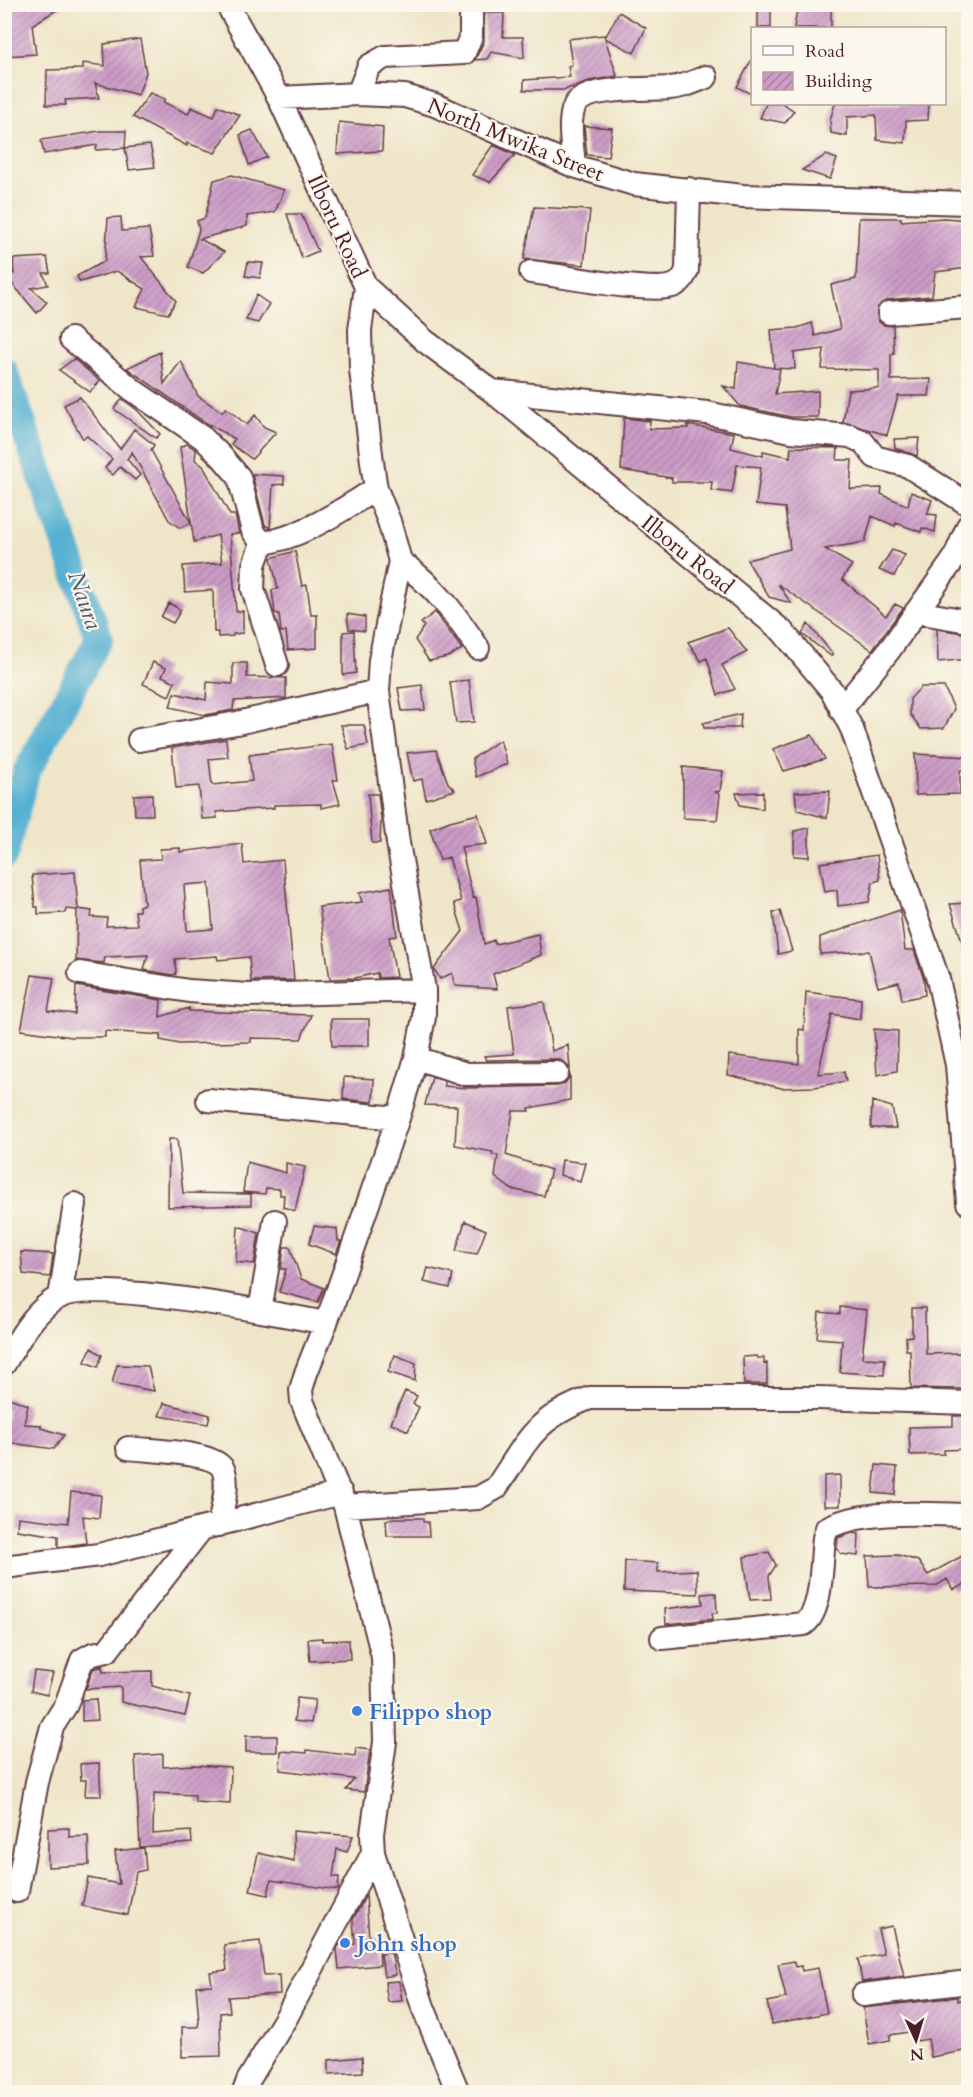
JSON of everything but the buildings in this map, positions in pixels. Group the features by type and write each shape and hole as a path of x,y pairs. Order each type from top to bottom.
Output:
{"street":[{"name":"Ilboru Road","path":"227,4 279,98 366,287 425,341 492,391 782,632 832,692 852,729 910,905 938,979 957,1065 969,1203"},
{"path":"358,94 369,66 385,57 464,53 471,36 471,4"},
{"path":"574,166 572,119 575,105 582,99 632,88 670,88 706,77"},
{"name":"North Mwika Street","path":"279,98 358,94 405,96 435,105 574,166 634,184 772,197 969,204"},
{"path":"531,272 652,289 676,284 683,279 687,270 689,189"},
{"path":"366,287 360,330 361,370 376,489 389,520 400,561 380,660 378,691 398,843 424,990 424,1017 416,1058 398,1118 301,1390 302,1401 343,1499 383,1657 385,1742 372,1833 374,1853 423,2007 458,2092"},
{"path":"889,313 969,308"},
{"path":"71,339 134,391 203,438 222,457 239,477 253,531 262,543"},
{"path":"492,391 707,413 791,431 850,436 863,442 875,457 908,466 969,504"},
{"path":"262,543 274,542 303,530 376,489"},
{"path":"841,710 954,560 969,526"},
{"path":"262,543 254,565 253,589 277,665"},
{"path":"400,561 427,581 450,607 478,648"},
{"path":"916,612 969,621"},
{"path":"139,740 237,723 378,691"},
{"path":"80,973 189,991 249,995 424,990"},
{"path":"416,1058 466,1074 557,1073"},
{"path":"208,1100 398,1118"},
{"path":"60,1297 75,1204"},
{"path":"260,1311 275,1221"},
{"path":"4,1364 35,1316 60,1297 112,1293 260,1311 326,1323"},
{"path":"4,1567 99,1556 209,1528 343,1499 478,1498 496,1488 537,1426 569,1406 590,1398 818,1398 969,1403"},
{"path":"17,1891 36,1782 52,1727 70,1697 82,1660 108,1651 209,1528 225,1483 223,1469 216,1461 203,1456 128,1448"},
{"path":"662,1638 804,1624 810,1620 817,1606 827,1528 838,1522 924,1514 969,1515"},
{"path":"244,2092 374,1853"},
{"path":"863,1995 969,1982"}],"waterway":[{"name":"Naura","path":"4,371 99,639 26,773 4,856"}],"place":[{"name":"Filippo shop","path":"357,1711"},
{"name":"John shop","path":"345,1943"}]}
